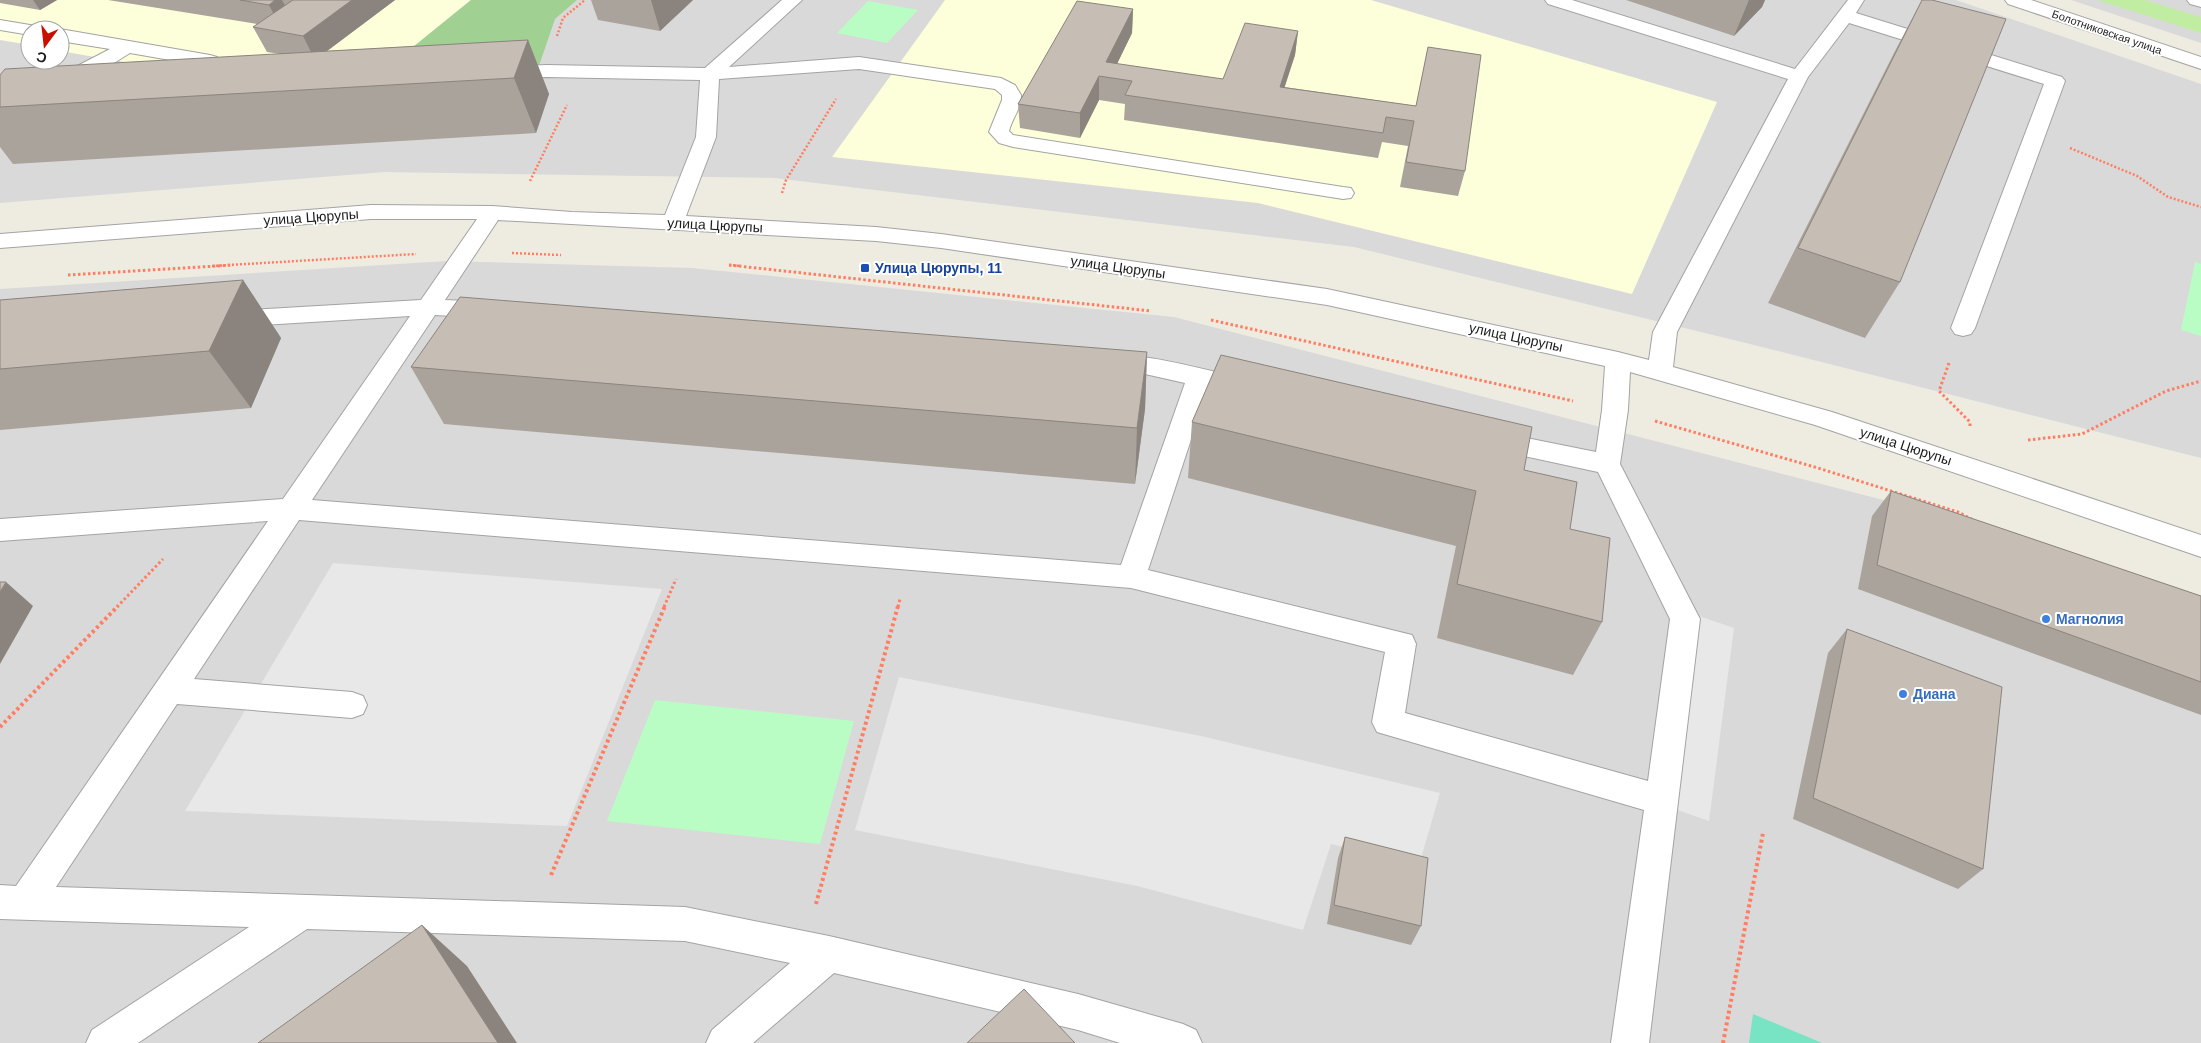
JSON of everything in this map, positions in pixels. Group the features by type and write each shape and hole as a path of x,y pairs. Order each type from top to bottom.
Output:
{"street":[{"path":"673,222 706,137 710,74 792,0"},
{"path":"1554,0 1799,76"},
{"name":"Болотниковская улица","path":"2014,0 2201,63"},
{"path":"2196,0 2201,2"},
{"path":"1660,371 1665,332 1799,76 1851,8 2055,81 1963,328"},
{"path":"0,25 20,28"},
{"path":"70,37 210,61"},
{"path":"48,88 107,59 126,47"},
{"path":"487,74 546,71 710,74 859,62 1001,84 1009,88 1013,99 999,122 999,132 1006,139 1020,143 1343,193"},
{"name":"улица Цюрупы","path":"0,241 371,212 492,213 572,219 673,222 876,234 932,240 1327,297 1618,360 1832,421 2201,546"},
{"path":"13,902 170,690 492,213"},
{"path":"205,321 430,307 511,312"},
{"path":"1618,360 1607,464 1685,619 1630,1043"},
{"path":"1086,361 1145,366 1267,392"},
{"path":"1131,577 1199,378"},
{"path":"1471,435 1607,464"},
{"path":"0,530 293,509 1131,577 1401,644 1388,722 1662,800"},
{"path":"170,690 352,705"},
{"path":"13,902 685,924 1078,1012 1183,1043"},
{"path":"105,1043 302,912"},
{"path":"725,1043 816,952"}],"path":[{"path":"546,71 563,18 585,0"},
{"path":"782,195 786,180 859,62"},
{"path":"530,182 584,71"},
{"path":"2036,134 2137,176 2168,197 2201,207"},
{"path":"60,275 468,251"},
{"path":"720,264 1152,311"},
{"path":"1210,320 1614,410 1818,468 1958,512 1981,524"},
{"path":"2028,440 2082,434 2166,391 2201,381"},
{"path":"0,727 205,515"},
{"path":"533,919 692,541"},
{"path":"816,952 911,559"},
{"path":"1722,1043 1763,833"}],"shaded area":[{"path":"0,0 1956,0 2201,84 2201,458 1750,344 1354,247 774,178 385,172 0,203"},
{"path":"0,0 471,0 397,60 241,82 70,53 70,20 20,20 20,43 0,40"},
{"path":"945,0 1371,0 1717,102 1632,294 1258,203 832,157"},
{"path":"2071,0 2201,0 2201,43"},
{"path":"447,261 692,268 1174,317 1922,510 2201,603 2201,1043 0,1043 0,289"},
{"path":"333,563 662,589 567,826 185,811"},
{"path":"1693,614 1734,628 1709,821 1663,805"},
{"path":"899,677 1201,736 1440,793 1419,865 1331,844 1303,930 1137,886 855,830"}],"green space":[{"path":"471,0 577,0 555,19 531,89 397,60"},
{"path":"2097,0 2145,0 2201,17 2201,33"},
{"path":"868,1 918,10 887,43 837,33"},
{"path":"2195,262 2201,264 2201,336 2181,330"},
{"path":"655,700 854,721 820,844 607,821"},
{"path":"1753,1014 1822,1043 1749,1043"}],"building":[{"path":"240,0 275,0 269,5"},
{"path":"293,0 352,0 303,36 253,27"},
{"path":"1922,0 1932,0 2006,19 1900,282 1798,248"},
{"path":"1077,1 1133,9 1106,62 1223,79 1245,23 1298,31 1280,87 1416,106 1428,47 1481,55 1465,171 1406,162 1414,121 1386,117 1383,133 1125,95 1132,81 1099,76 1080,113 1018,104"},
{"path":"528,40 514,78 0,107 0,75 5,69 70,70 70,65"},
{"path":"243,280 209,351 0,369 0,300"},
{"path":"460,297 1147,352 1137,428 411,367"},
{"path":"1221,355 1532,427 1524,470 1577,482 1570,529 1610,538 1602,622 1457,584 1476,491 1192,422"},
{"path":"1891,491 2201,596 2201,682 1877,565"},
{"path":"0,582 6,582 0,592"},
{"path":"1847,629 2002,687 1983,869 1813,798"},
{"path":"1345,837 1428,858 1421,926 1334,905"},
{"path":"422,925 498,1043 258,1043"},
{"path":"1024,989 1075,1043 967,1043"}],"place":[{"name":"Улица Цюрупы, 11","path":"865,268"},
{"name":"Магнолия","path":"2046,619"},
{"name":"Диана","path":"1903,694"}]}
